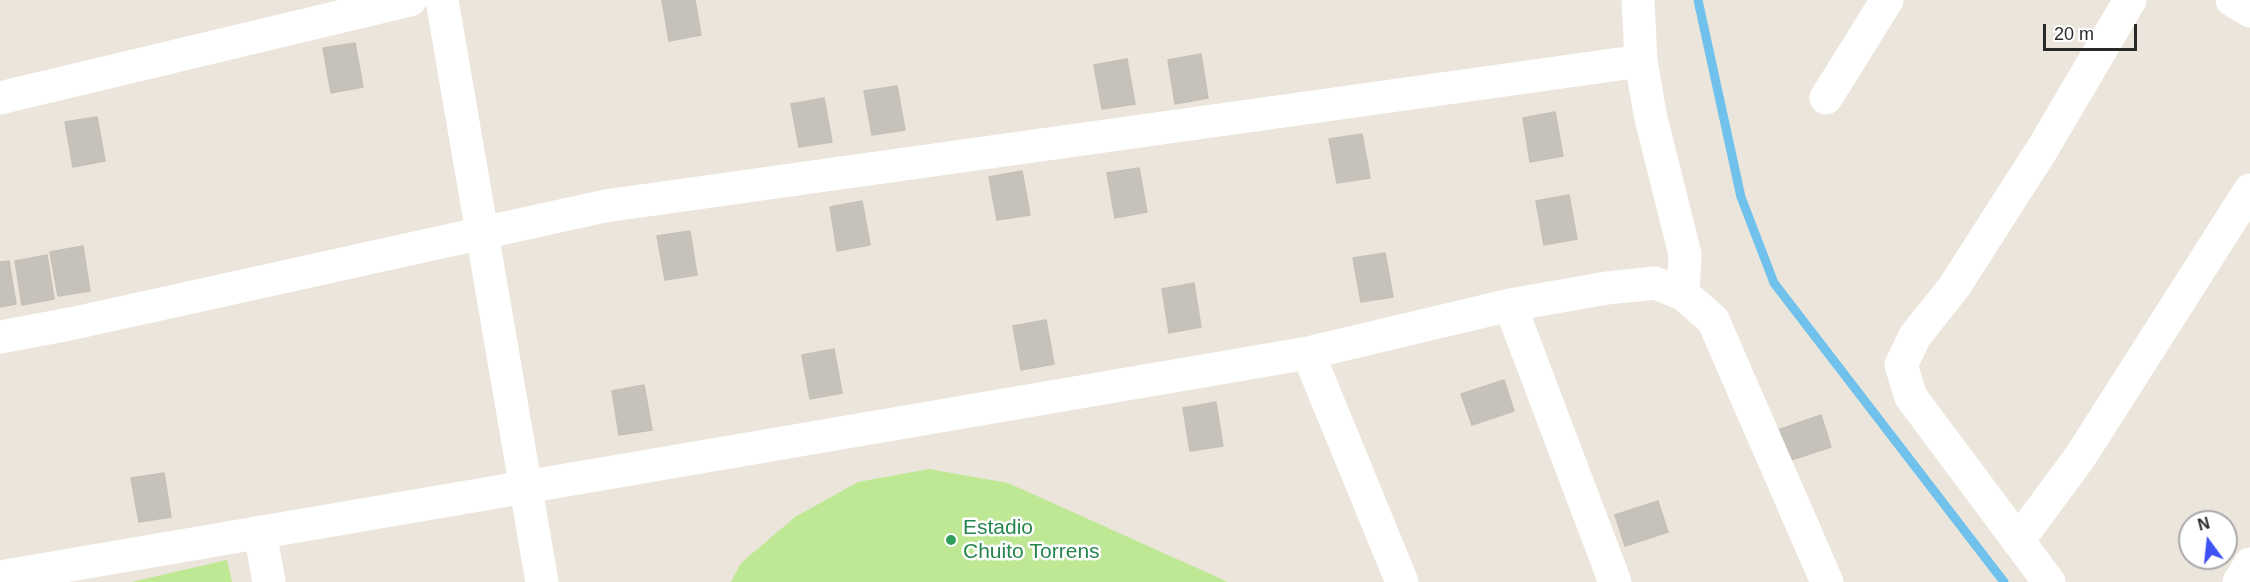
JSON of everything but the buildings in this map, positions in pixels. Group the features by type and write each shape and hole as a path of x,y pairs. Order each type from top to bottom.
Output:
{"street":[{"path":"0,99 410,0"},
{"path":"442,0 542,582"},
{"path":"1638,0 1641,61 1650,114 1686,254 1683,294"},
{"path":"1826,98 1887,0"},
{"path":"2049,582 1911,397 1901,365 1915,336 1954,286 2043,148 2130,0"},
{"path":"2232,0 2250,11"},
{"path":"0,337 70,324 605,206 1641,61"},
{"path":"2018,541 2080,457 2250,190"},
{"path":"12,572 260,532 1308,353 1510,305 1607,288 1655,283 1683,294 1713,320 1827,582"},
{"path":"1510,305 1615,582"},
{"path":"1308,353 1401,582"},
{"path":"260,532 269,582"},
{"path":"2239,582 2250,564"}],"green space":[{"name":"Estadio Chuito Torrens","path":"929,469 1008,483 1228,582 731,582 741,563 795,517 858,482"},
{"path":"227,560 232,582 131,582"}],"waterway":[{"path":"1698,0 1741,197 1774,283 2004,582"}],"place":[{"name":"Estadio Chuito Torrens","path":"951,540"}]}
